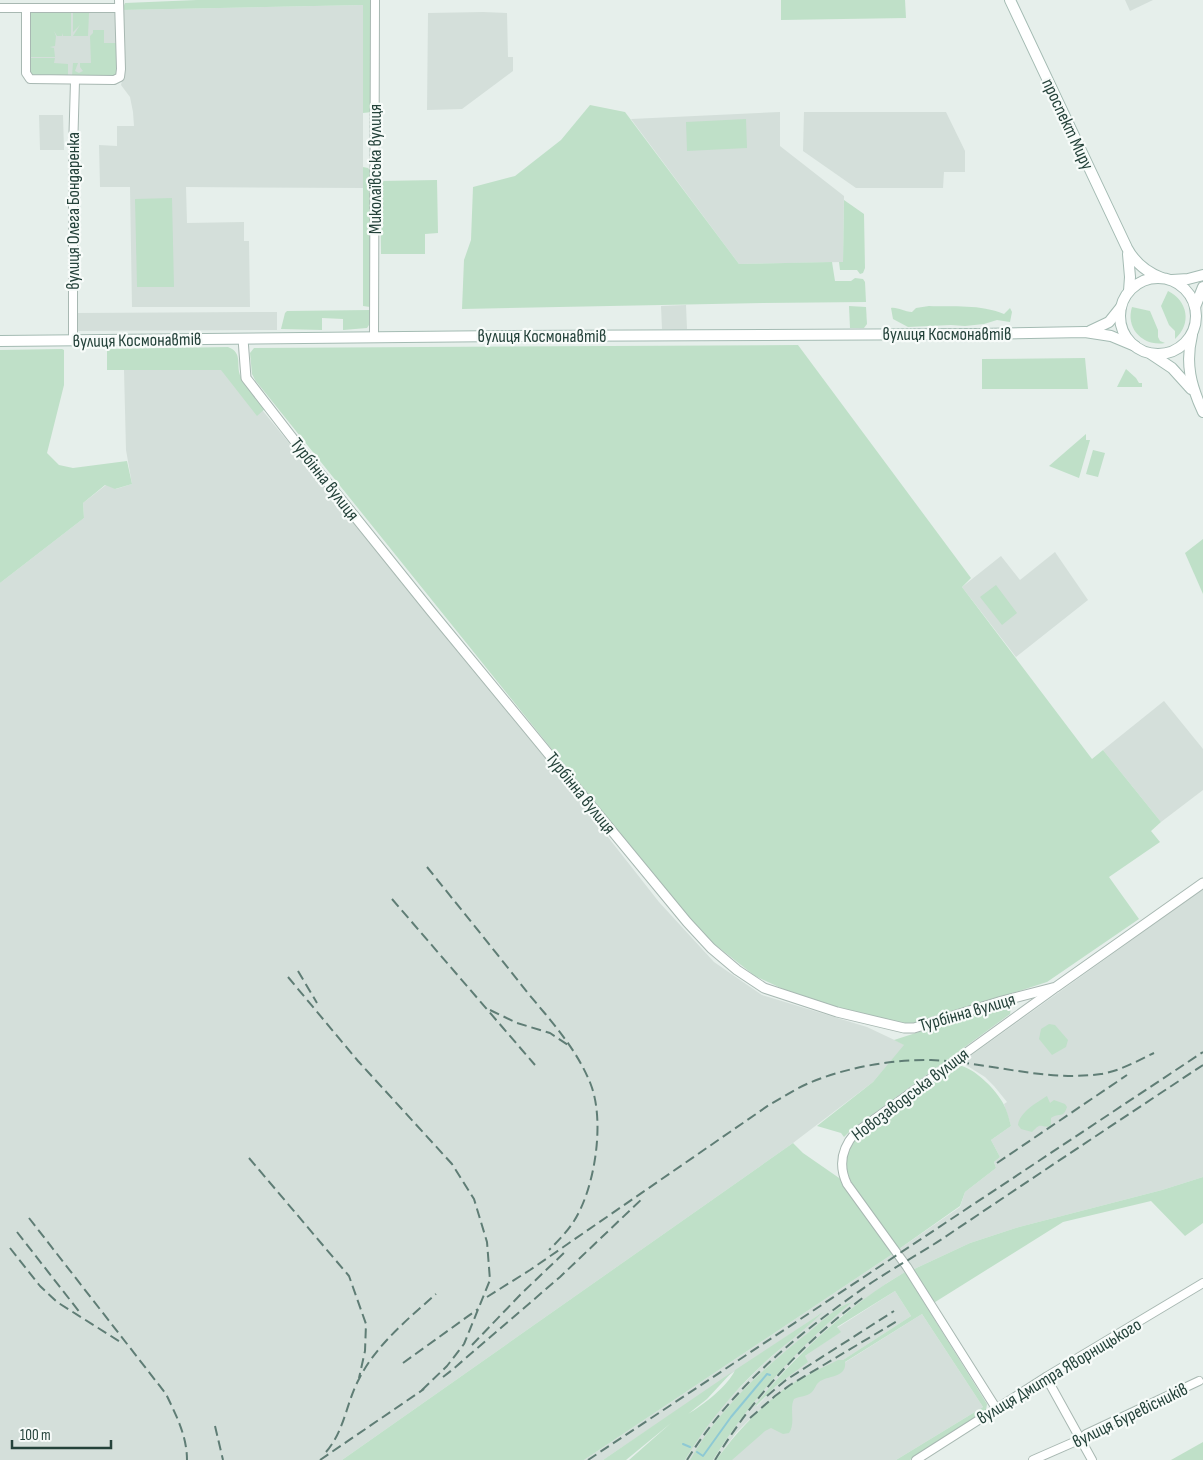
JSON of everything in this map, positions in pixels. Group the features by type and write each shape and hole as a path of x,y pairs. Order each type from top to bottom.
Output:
{"main road":[{"name":"проспект Миру","path":"1010,0 1127,248 1138,264 1145,270 1166,279"},
{"name":"проспект Миру","path":"1127,248 1130,270 1129,291"},
{"path":"1203,275 1188,279 1144,280 1129,291 1121,307 1120,318 1122,328 1135,346 1172,368 1195,396 1203,412"},
{"path":"1166,279 1184,288 1195,307 1196,320 1188,352 1188,363 1195,396"},
{"path":"1195,307 1203,286"},
{"name":"вулиця Космонавтів","path":"1084,332 1097,329 1109,322 1121,307"},
{"name":"вулиця Космонавтів","path":"0,341 1084,332 1111,336 1135,346"},
{"path":"1148,352 1164,353 1174,350 1183,344 1193,332"}],"street":[{"name":"Миколаївська вулиця","path":"374,337 376,255 375,0"},
{"path":"0,8 119,4 120,77 114,80 75,81 30,79 26,72 26,8"},
{"name":"вулиця Олега Бондаренка","path":"73,341 75,81"},
{"name":"Турбінна вулиця","path":"244,339 246,378 311,462 430,610 687,922 711,948 737,970 764,988 837,1012 904,1028 923,1027 1002,1001 1056,987"},
{"name":"Новозаводська вулиця","path":"996,1408 906,1267 848,1184 844,1171 842,1152 847,1142 855,1133 1203,883"},
{"name":"вулиця Дмитра Яворницького","path":"916,1460 1046,1377 1203,1283"},
{"path":"1046,1377 1092,1460"},
{"name":"вулиця Буревісників","path":"1038,1459 1082,1439 1086,1434 1199,1381"}],"shaded area":[{"path":"1125,0 1153,0 1130,11"},
{"path":"363,5 363,188 186,187 187,223 244,222 244,241 249,241 250,307 132,307 130,187 100,187 99,145 117,146 117,126 134,126 130,97 121,85 124,71 122,10"},
{"path":"29,13 116,13 117,76 32,76 30,74"},
{"path":"428,13 507,13 508,57 513,57 513,71 462,109 427,110"},
{"path":"780,112 780,146 844,196 843,262 739,264 631,119"},
{"path":"804,112 946,112 965,151 965,172 944,172 943,188 856,188 803,151"},
{"path":"39,115 63,115 64,150 40,150"},
{"path":"686,305 687,329 662,329 661,306"},
{"path":"277,312 277,330 77,331 77,313"},
{"path":"228,368 545,757 659,902 714,962 762,995 867,1027 905,1045 873,1082 793,1143 342,1460 0,1460 0,583 84,518 83,503 106,485 116,489 132,484 126,450 124,370"},
{"path":"1055,552 1088,600 1016,657 962,587 1001,556 1020,580"},
{"path":"1164,701 1203,749 1203,790 1161,822 1103,750"},
{"path":"1203,889 1203,1177 1162,1190 1019,1227 970,1243 912,1270 899,1249 960,1207 965,1192 996,1168 994,1162 1000,1157 991,1140 1011,1126 1004,1104 1007,1102 985,1077 966,1065 966,1059"},
{"path":"894,1253 905,1272 840,1317 792,1362 755,1405 757,1406 776,1386 791,1374 805,1356 840,1332 837,1328 895,1291 911,1316 817,1377 814,1373 775,1397 736,1433 716,1460 713,1460 746,1410 763,1389 805,1344 851,1302 824,1320 767,1367 728,1407 690,1460 685,1460 698,1437 720,1408 762,1365 820,1314 603,1460 584,1460"},
{"path":"922,1314 983,1407 896,1460 728,1460 790,1397"}],"green space":[{"path":"197,0 371,0 372,112 363,113 363,5 122,10 125,3"},
{"path":"781,0 905,0 906,18 781,20"},
{"path":"30,13 71,13 71,36 63,36 62,33 62,36 57,36 54,31 56,36 55,46 50,47 54,48 55,57 30,57"},
{"path":"73,13 89,13 88,36 73,36 80,25 73,32"},
{"path":"93,30 104,30 104,43 116,43 116,75 72,76 73,63 78,63 75,71 79,73 83,71 80,63 91,63 90,36"},
{"path":"30,58 55,58 54,63 68,64 68,76 32,76 30,74"},
{"path":"590,105 625,112 739,264 832,262 835,281 851,281 855,278 863,279 865,282 866,302 462,309 464,260 471,240 473,187 515,176 561,140"},
{"path":"746,119 747,148 687,151 686,122"},
{"path":"363,167 368,168 372,172 370,307 363,306"},
{"path":"437,180 438,233 425,234 425,254 381,254 380,181"},
{"path":"172,198 174,287 137,287 135,199"},
{"path":"844,200 864,214 865,268 863,273 860,274 857,270 840,270 839,262 843,262"},
{"path":"1168,291 1180,301 1185,313 1184,327 1175,339 1175,331 1169,325 1161,306"},
{"path":"849,306 866,307 867,324 864,328 850,328"},
{"path":"929,306 976,307 1004,314 1010,308 1012,312 1010,322 997,320 984,324 965,326 908,327 893,319 891,308 912,312 916,308"},
{"path":"1132,307 1150,311 1158,330 1158,337 1160,341 1165,343 1157,344 1150,342 1138,335 1131,322"},
{"path":"370,310 367,328 343,330 343,319 322,318 322,330 281,329 287,311"},
{"path":"798,345 971,578 962,587 1092,759 1103,750 1161,822 1151,831 1160,842 1109,877 1139,919 1047,982 922,1022 904,1024 796,995 755,976 713,943 689,920 255,380 252,374 250,353 254,348"},
{"path":"228,347 238,356 239,373 243,381 266,408 257,416 221,370 107,370 108,349"},
{"path":"0,350 64,350 64,385 47,453 59,465 73,468 127,461 132,484 115,489 105,485 83,503 84,518 0,583"},
{"path":"1085,358 1088,389 982,389 982,359"},
{"path":"1126,369 1139,383 1142,383 1142,387 1117,387"},
{"path":"1086,434 1086,440 1090,440 1079,478 1049,466"},
{"path":"1093,450 1105,453 1098,477 1086,474"},
{"path":"1203,539 1203,594 1185,553"},
{"path":"996,585 1017,613 1002,625 980,597"},
{"path":"1006,1004 1011,1008 1010,1014 844,1137 841,1133 817,1126 873,1082 904,1045 894,1040"},
{"path":"1049,1024 1055,1025 1068,1040 1066,1047 1052,1055 1039,1039 1041,1029"},
{"path":"958,1065 978,1075 995,1092 1008,1114 1011,1126 991,1140 1000,1157 994,1162 996,1168 965,1192 960,1206 899,1249 853,1184 847,1166 850,1147 857,1136"},
{"path":"1047,1096 1050,1103 1054,1100 1065,1104 1067,1107 1064,1113 1051,1118 1051,1125 1049,1127 1040,1126 1032,1132 1021,1129 1018,1125 1022,1116 1029,1108"},
{"path":"793,1143 803,1153 842,1180 894,1253 584,1460 342,1460"},
{"path":"1203,1177 1203,1223 1185,1236 1151,1201 1063,1222 932,1304 912,1270 970,1243 1019,1227 1162,1190"},
{"path":"905,1272 987,1404 986,1411 910,1460 896,1460 983,1407 922,1314 845,1362 845,1367 840,1374 819,1382 810,1394 794,1399 792,1425 789,1433 783,1434 771,1428 732,1460 716,1460 747,1422 783,1390 817,1370 838,1360 843,1360 911,1316 895,1291 837,1327 841,1332 805,1356 808,1362 776,1386 755,1405 788,1367 843,1315"},
{"path":"852,1302 832,1319 776,1375 743,1416 713,1460 690,1460 714,1424 743,1390 775,1360 829,1315 840,1307"},
{"path":"823,1312 769,1358 740,1387 720,1410 685,1460 629,1460 671,1423 626,1460 603,1460 732,1372 707,1399 688,1414 694,1410 721,1388 735,1370"},
{"path":"1203,1442 1203,1460 1171,1460"}],"waterway":[{"path":"697,1452 703,1456 731,1417 767,1374 770,1375"},
{"path":"683,1444 690,1447"}],"railway":[{"path":"427,867 563,1036 578,1059 591,1085 597,1117 596,1154 592,1173 587,1191 574,1221 549,1250"},
{"path":"392,899 535,1065"},
{"path":"298,971 317,1003"},
{"path":"288,977 358,1061 452,1164 474,1199 487,1242 490,1280 464,1344 447,1366 420,1392"},
{"path":"490,1010 517,1023 550,1033 568,1045"},
{"path":"588,1460 1203,1052"},
{"path":"487,1297 530,1270 769,1105 809,1083 853,1069 916,1060 974,1064 1037,1074 1080,1076 1115,1071 1154,1053"},
{"path":"687,1460 705,1433 747,1384 819,1321 871,1283 945,1237 1203,1065"},
{"path":"997,1163 1127,1075"},
{"path":"249,1158 349,1276 366,1324 365,1351 359,1378"},
{"path":"443,1377 560,1277 644,1197"},
{"path":"29,1218 166,1394 183,1434 187,1460"},
{"path":"17,1232 81,1314"},
{"path":"10,1248 40,1286 57,1302 122,1343"},
{"path":"472,1345 566,1251"},
{"path":"326,1452 337,1435 359,1379 374,1355 394,1333 436,1294"},
{"path":"715,1460 746,1414 782,1371 821,1332 864,1297"},
{"path":"403,1363 478,1309"},
{"path":"767,1396 786,1380 894,1311"},
{"path":"750,1418 790,1385 899,1320"},
{"path":"320,1460 424,1389"},
{"path":"215,1426 223,1460"}]}
